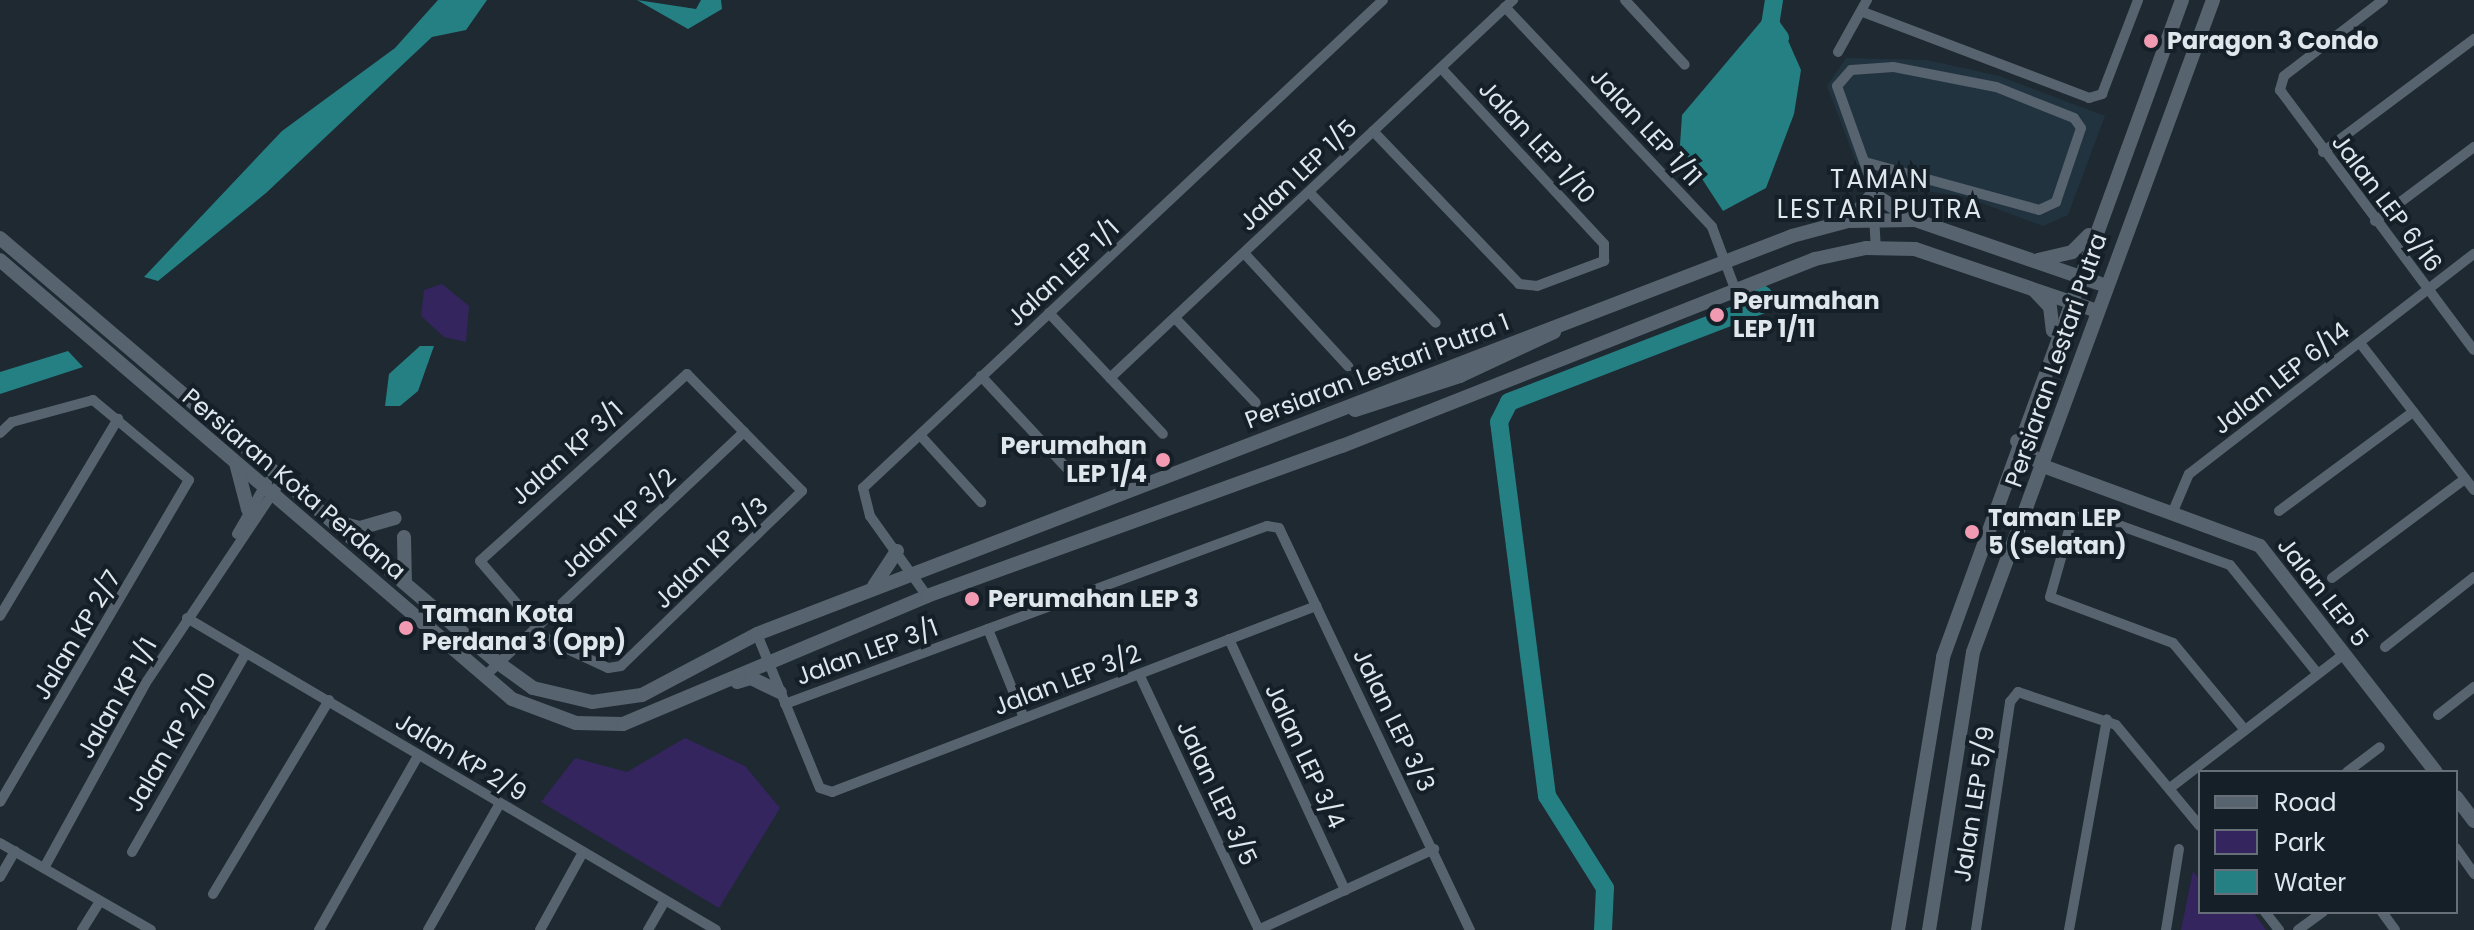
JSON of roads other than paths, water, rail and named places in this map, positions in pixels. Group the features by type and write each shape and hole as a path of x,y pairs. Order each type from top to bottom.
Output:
{"street":[{"name":"Jalan LEP 1/1","path":"927,596 861,500 863,488 1383,0"},
{"path":"1625,0 1685,65"},
{"path":"1838,52 1867,0"},
{"path":"1863,12 2089,98 2102,94 2138,0"},
{"name":"Persiaran Lestari Putra","path":"1898,930 1943,657 2077,275 2182,0"},
{"name":"Persiaran Lestari Putra","path":"1929,930 1973,652 2043,466 2094,310 2213,0"},
{"name":"Jalan LEP 6/16","path":"2383,0 2284,76 2283,100 2474,350"},
{"name":"Jalan LEP 1/5","path":"1110,378 1509,4"},
{"name":"Jalan LEP 1/11","path":"1509,4 1712,227 1727,260 1735,289"},
{"path":"2323,152 2474,39"},
{"path":"1865,162 2039,210 2056,202 2070,170 2081,128 2074,118 1996,87 1893,67 1851,70 1837,86 1873,189 1876,249"},
{"name":"Jalan LEP 1/10","path":"1373,131 1527,287 1604,261 1604,244 1441,68"},
{"path":"2375,221 2474,147"},
{"path":"1848,221 1873,189 1895,171"},
{"path":"1873,189 1915,220"},
{"path":"1309,192 1436,323"},
{"path":"1727,260 1848,221 1876,218 1915,220 2104,285"},
{"path":"2038,260 2072,252 2097,223"},
{"name":"Persiaran Kota Perdana","path":"0,238 497,662 533,688 592,702 642,695 679,673"},
{"path":"709,690 767,660 927,596 1342,446 1815,259 1876,249 1925,252 2094,310"},
{"path":"1244,253 1348,366"},
{"name":"Jalan LEP 6/14","path":"2174,509 2189,474 2474,254"},
{"name":"Persiaran Kota Perdana","path":"0,260 512,699 576,723 623,724 709,690"},
{"name":"Persiaran Lestari Putra 1","path":"679,673 757,634 913,573 1335,413 1379,408 1527,350 1584,313 1727,260"},
{"path":"2029,288 2050,307 2053,343"},
{"path":"1049,313 1163,434"},
{"path":"1175,318 1256,403"},
{"path":"2360,343 2474,490"},
{"name":"Jalan KP 3/1","path":"536,627 483,571 486,553 682,375 693,375 744,432"},
{"path":"981,376 1073,475"},
{"path":"0,433 12,422 93,400 118,419 0,616"},
{"path":"2279,511 2413,412"},
{"name":"Jalan KP 2/7","path":"0,802 188,490 182,470 118,419"},
{"name":"Jalan KP 3/2","path":"485,676 744,432"},
{"name":"Jalan KP 3/3","path":"536,627 608,668 633,656 801,495 744,432"},
{"path":"920,435 981,502"},
{"path":"2017,441 2043,466"},
{"path":"236,463 248,509"},
{"name":"Jalan LEP 5","path":"2043,466 2174,509 2260,546 2434,770"},
{"name":"Jalan KP 1/1","path":"44,868 187,618 279,475"},
{"path":"2332,578 2465,479"},
{"name":"Jalan KP 1/1","path":"230,551 248,509 268,490"},
{"path":"2245,730 2173,643 2050,597 2072,519 2088,514 2230,565 2318,674"},
{"path":"332,521 360,528 395,518"},
{"name":"Jalan LEP 3/1","path":"782,698 988,629 1267,526 1279,528"},
{"name":"Jalan LEP 3/3","path":"1279,528 1470,930"},
{"path":"404,537 405,583"},
{"path":"871,590 897,551"},
{"path":"2385,647 2474,577"},
{"name":"Jalan LEP 3/2","path":"782,698 820,788 832,792 1316,606"},
{"name":"Jalan KP 2/9","path":"187,618 329,700 582,854 716,930"},
{"path":"988,629 1024,718"},
{"path":"757,634 782,698"},
{"name":"Jalan LEP 3/4","path":"1229,639 1345,890"},
{"name":"Jalan KP 2/10","path":"132,852 246,653"},
{"path":"2170,788 2343,655"},
{"name":"Jalan LEP 3/5","path":"1139,674 1259,930"},
{"path":"709,690 751,678 782,698"},
{"path":"2438,715 2474,687"},
{"name":"Jalan LEP 5/9","path":"1976,930 2010,702 2023,692 2107,719"},
{"path":"213,894 329,700"},
{"path":"2107,719 2198,823"},
{"path":"2069,930 2107,719"},
{"path":"2350,770 2380,747"},
{"path":"319,930 418,756"},
{"path":"428,930 500,803"},
{"path":"0,843 151,930"},
{"path":"1259,930 1434,849"},
{"path":"2166,930 2179,849"},
{"path":"0,877 15,851"},
{"path":"2458,851 2474,874"},
{"path":"540,930 582,854"},
{"path":"82,930 100,901"},
{"path":"648,930 664,902"},
{"path":"2267,914 2279,930"},
{"path":"2298,930 2320,914"}],"water":[{"path":"438,0 487,0 466,30 432,37 266,193 158,281 144,277 282,131 395,48"},
{"path":"637,0 696,9 701,0 721,0 722,9 688,29"},
{"path":"1764,18 1779,20 1801,70 1794,114 1766,188 1723,211 1680,145 1682,115"},
{"path":"420,346 434,346 418,391 400,406 385,406 389,374"},
{"path":"68,351 83,367 0,394 0,372"}],"waterway":[{"path":"1774,0 1770,24 1780,38"},
{"path":"1603,930 1605,888 1547,796 1499,422 1509,402 1766,303 1763,295"}],"place":[{"name":"Paragon 3 Condo","path":"2151,41"},
{"name":"Perumahan LEP 1/11","path":"1717,315"},
{"name":"Perumahan LEP 1/4","path":"1163,460"},
{"name":"Taman LEP 5 (Selatan)","path":"1972,532"},
{"name":"Perumahan LEP 3","path":"972,599"},
{"name":"Taman Kota Perdana 3 (Opp)","path":"406,628"}],"district":[{"name":"TAMAN LESTARI PUTRA","path":"1880,195"}]}
